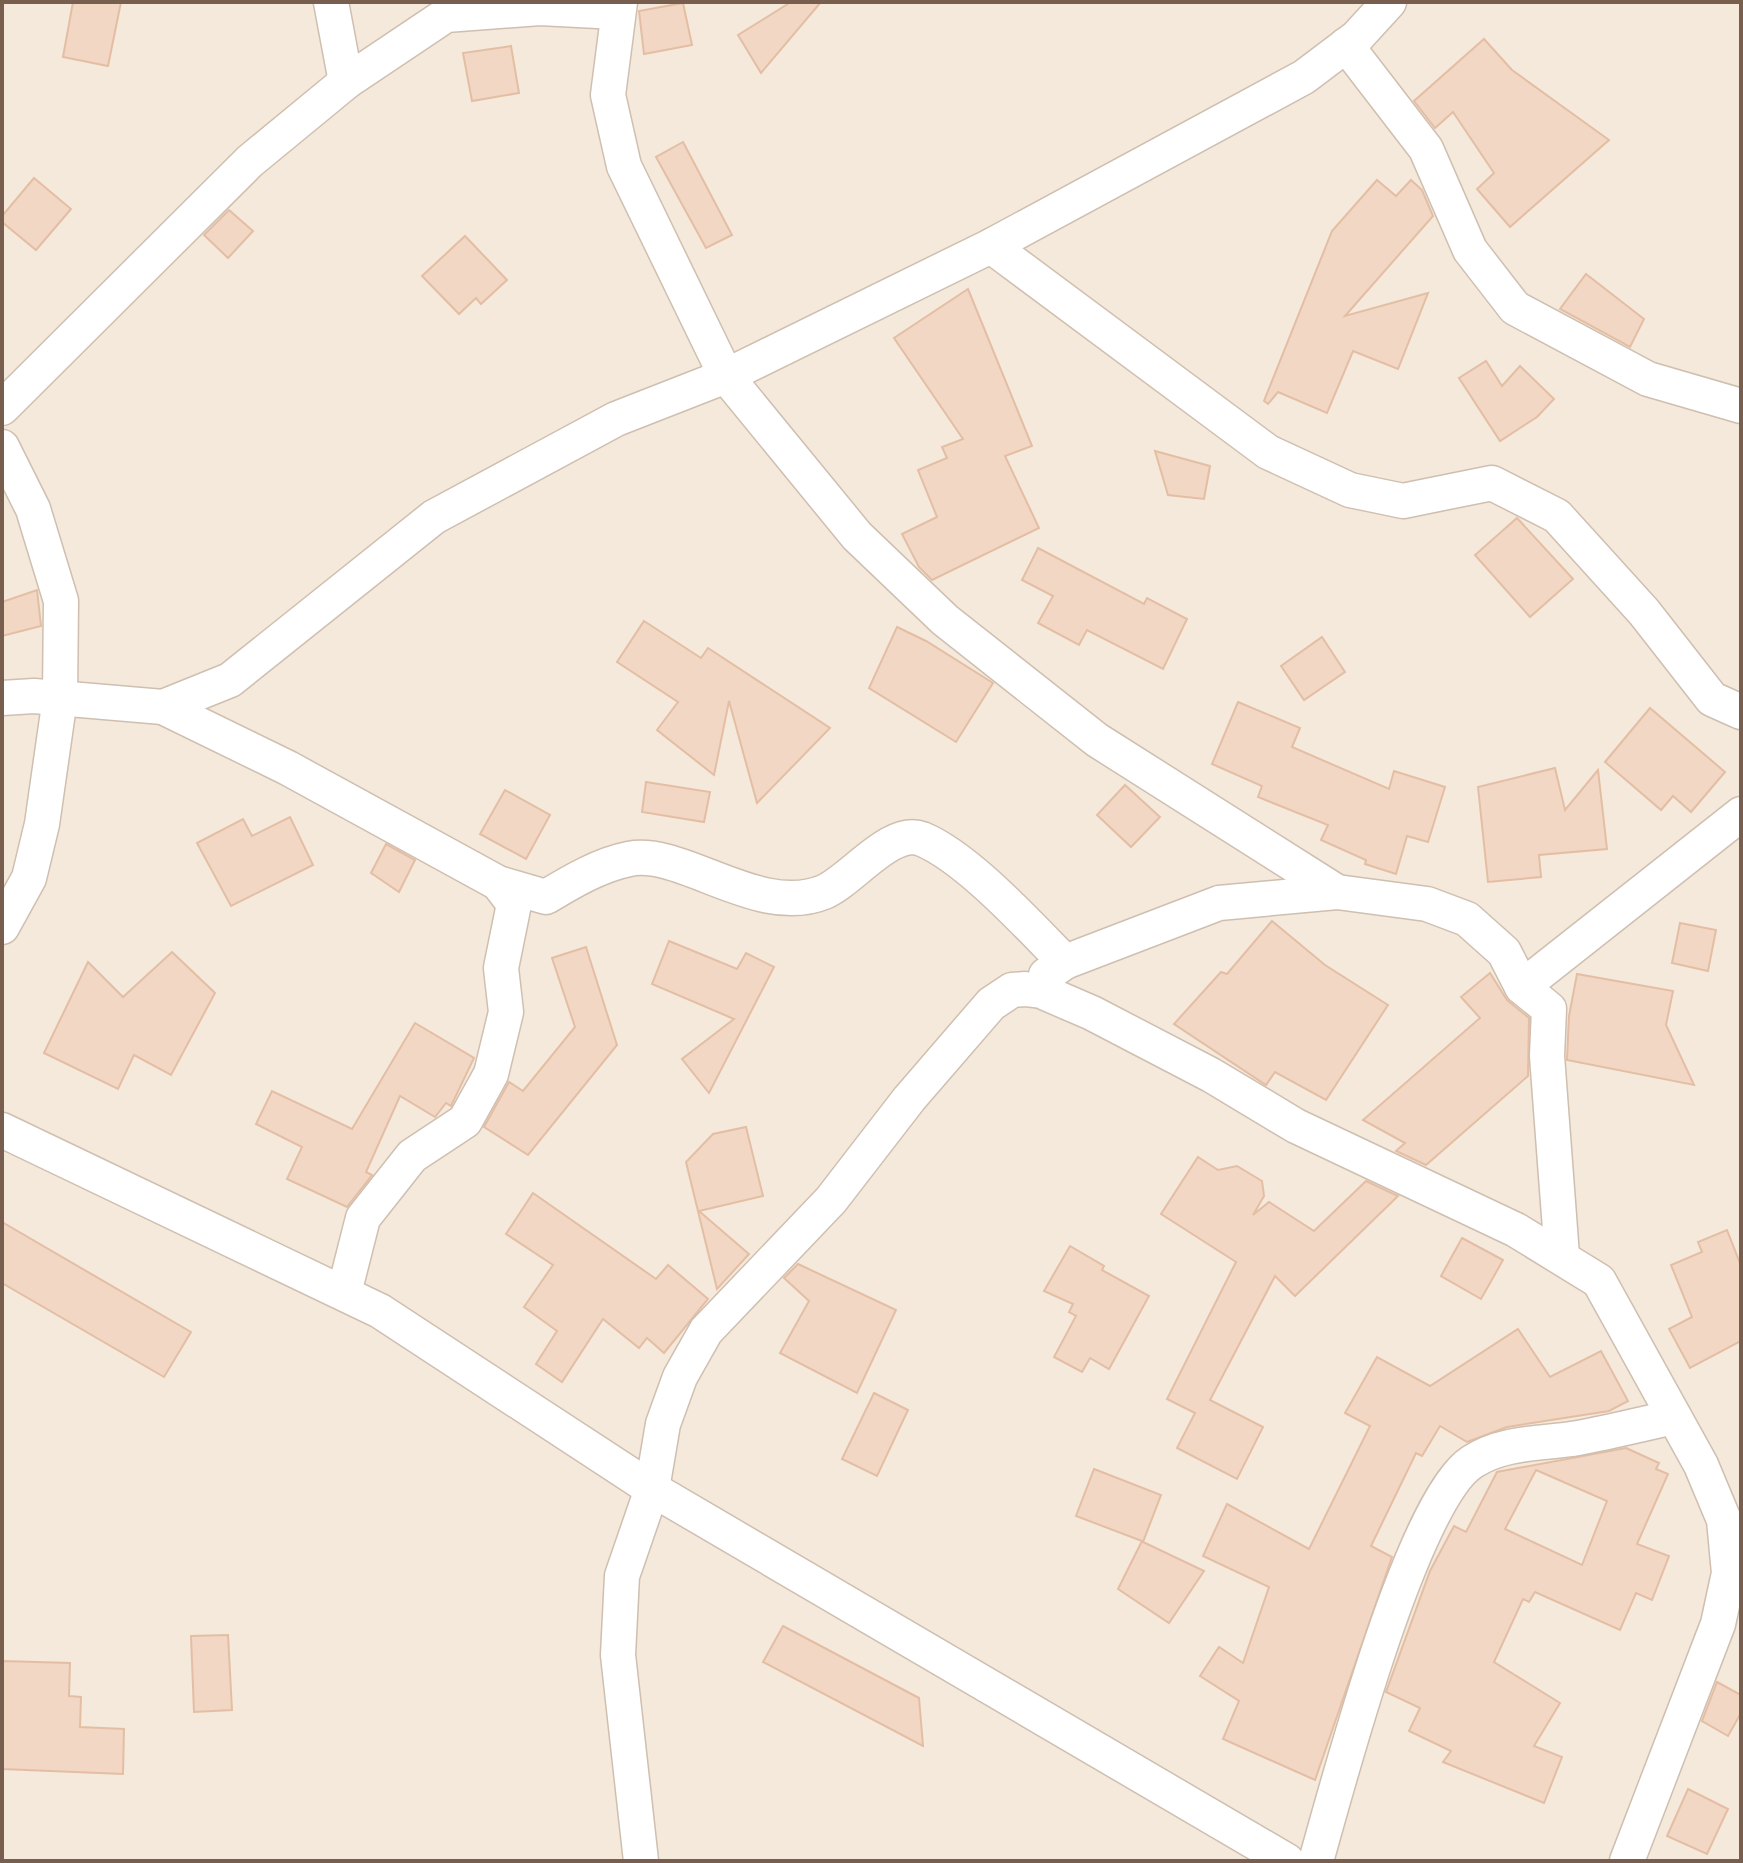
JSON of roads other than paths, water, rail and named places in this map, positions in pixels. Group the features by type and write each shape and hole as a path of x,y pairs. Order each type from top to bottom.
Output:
{"street":[{"path":"331,2 346,82"},
{"path":"163,707 230,680 434,517 616,419 726,376 991,246 1304,77 1346,45 1389,2"},
{"path":"2,408 250,161 346,82 446,15 540,8 618,7 608,95 624,166 726,376 857,536 945,620 1097,740 1337,892"},
{"path":"1346,45 1426,149 1470,250 1515,308 1648,379 1741,406"},
{"path":"991,246 1268,452 1350,490 1403,501 1492,483 1557,516 1644,612 1712,699 1741,712"},
{"path":"2,447 33,509 61,601 60,698 42,824 29,878 2,927"},
{"path":"2,698 60,698 163,707 288,768 498,883 546,897 582,877 630,858 662,861 766,896 802,896 824,892 900,837 920,838 942,851 1008,906 1065,962"},
{"path":"1522,987 1741,814"},
{"path":"344,1293 363,1218 412,1156 465,1121 491,1074 506,1012 501,968 514,904 498,883"},
{"path":"1025,989 1065,962 1219,903 1337,892 1427,904 1467,919 1504,952 1522,987 1549,1009 1547,1056 1562,1256"},
{"path":"641,1861 618,1655 622,1576 652,1489 663,1424 676,1389 706,1331 831,1200 909,1099 991,1004 1012,990 1025,989 1041,991 1092,1013 1211,1075 1296,1126 1516,1230 1599,1281 1701,1465 1724,1520 1729,1573 1718,1624 1627,1861"},
{"path":"2,1130 380,1311 652,1489 1287,1861"},
{"path":"1316,1861 1364,1693 1444,1492 1472,1462 1516,1444 1577,1438 1674,1417"}]}
